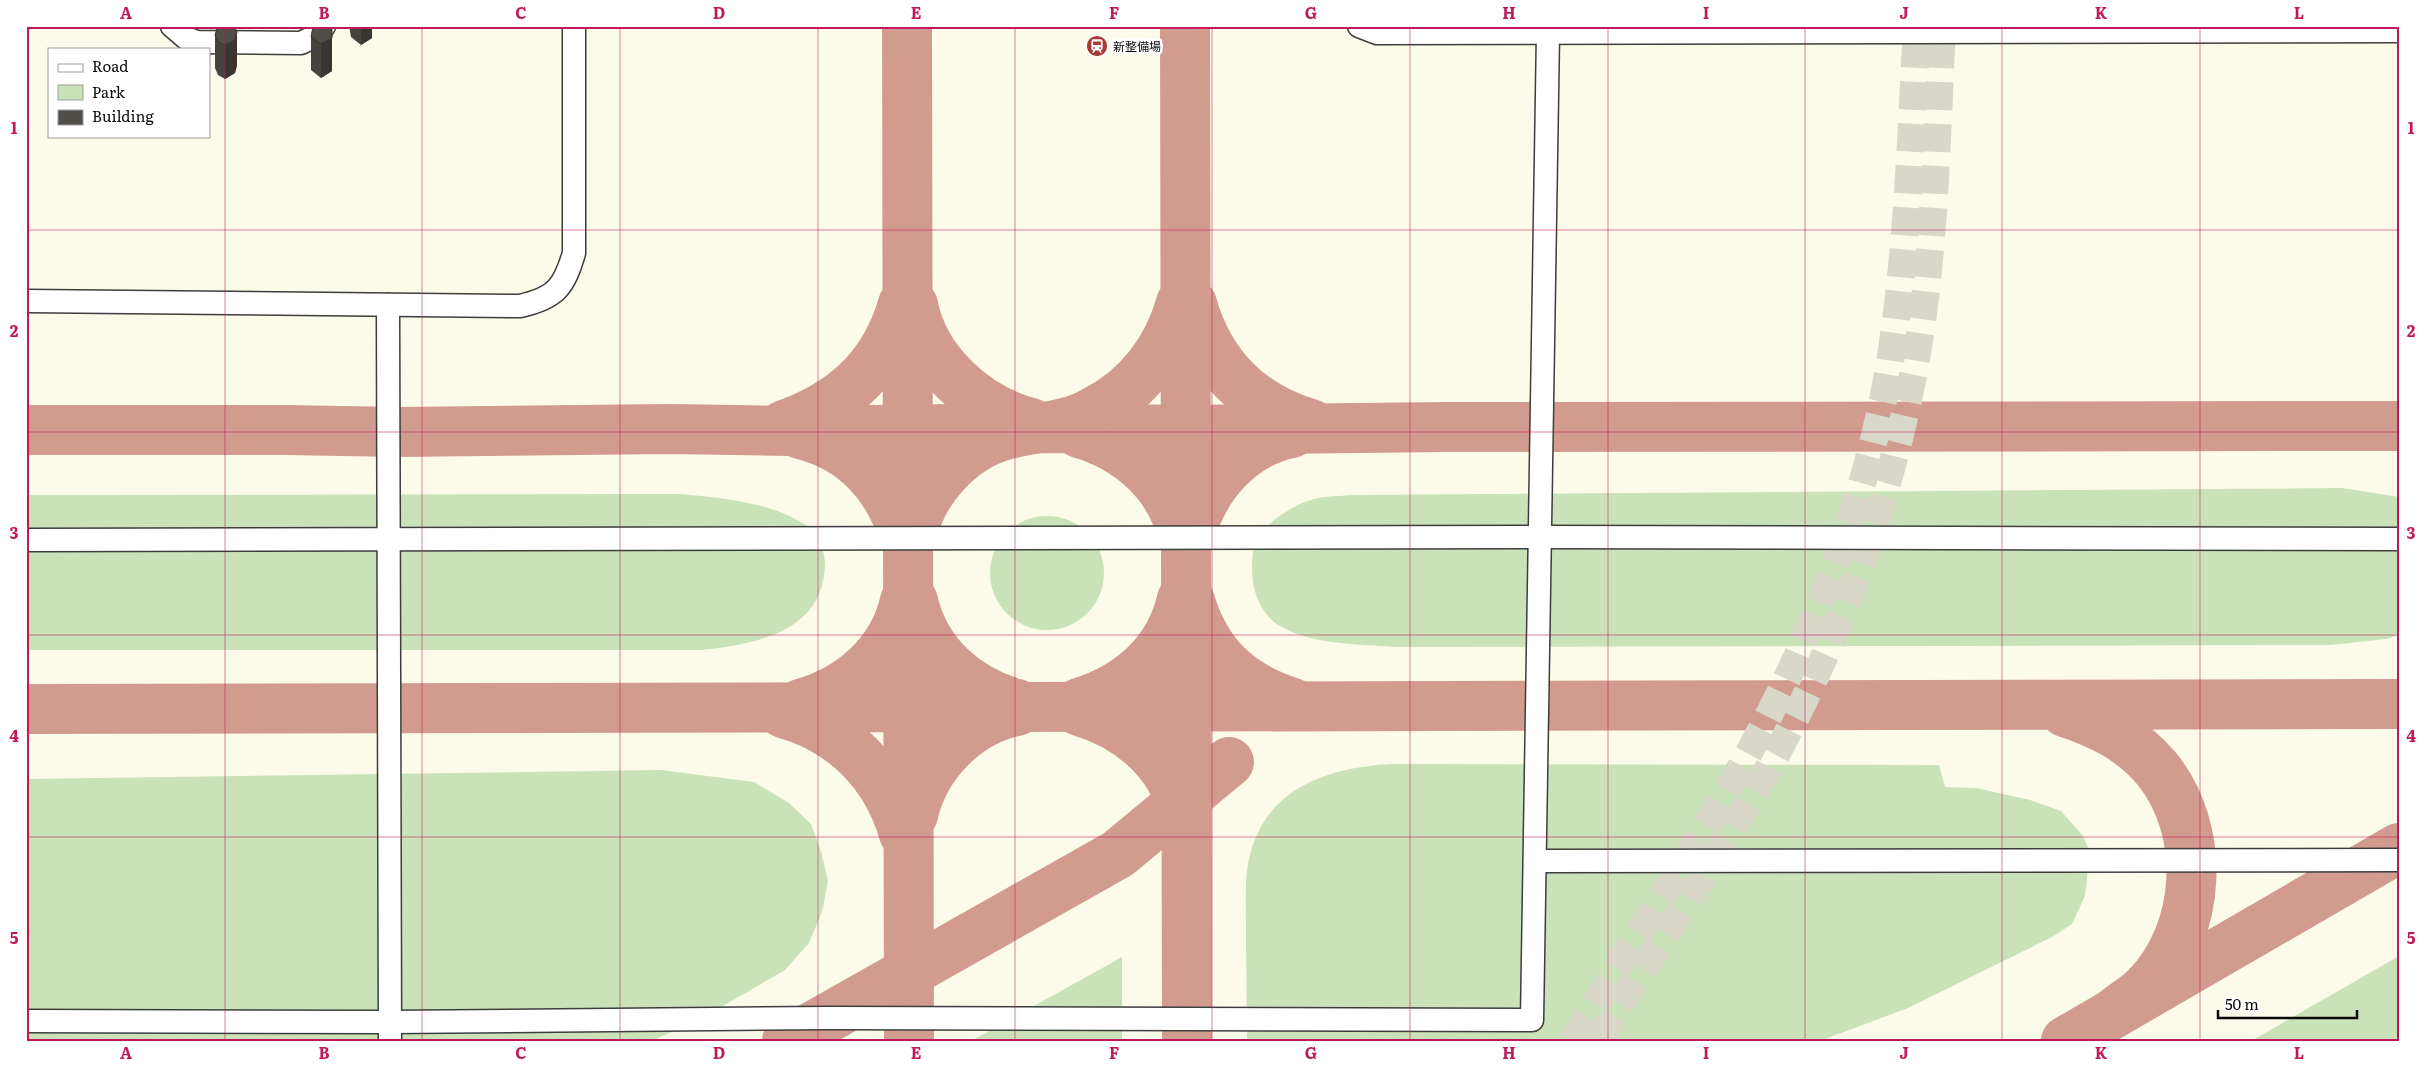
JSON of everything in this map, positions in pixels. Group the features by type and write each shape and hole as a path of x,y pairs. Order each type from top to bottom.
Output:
{"lane":[{"path":"172,26 186,38 197,42 282,43 301,43 317,35 324,26"},
{"path":"26,301 520,306 536,303 552,295 561,286 574,252 574,26"},
{"path":"1359,26 1377,33 2399,31"},
{"path":"26,1021 390,1031 828,1018 1532,1020 1548,33"},
{"path":"388,305 390,1031"},
{"path":"26,540 2399,539"},
{"path":"1534,861 2399,860"}],"green space":[{"path":"2342,488 2399,497 2399,635 2386,639 2331,645 1396,647 1321,640 1306,637 1280,626 1265,613 1256,594 1253,578 1252,561 1254,548 1270,523 1287,511 1305,502 1333,496"},
{"path":"681,494 746,502 762,506 792,517 810,528 820,543 825,565 821,588 812,606 799,620 782,631 763,638 743,644 701,650 26,650 26,495"},
{"path":"1047,516 1069,520 1087,533 1100,551 1104,573 1100,595 1087,613 1069,626 1047,630 1025,626 1007,613 994,595 990,573 994,551 1007,533 1025,520"},
{"path":"1391,764 1939,765 1945,787 1976,788 2030,800 2061,811 2083,836 2090,852 2085,896 2072,924 2052,937 1908,1008 1820,1041 1247,1041 1246,878 1253,843 1264,821 1279,803 1297,789 1318,779 1341,771"},
{"path":"661,770 754,782 789,803 811,824 821,851 828,881 822,912 809,943 785,970 697,1021 651,1041 26,1041 26,779"},
{"path":"2399,956 2399,1041 2251,1041"},
{"path":"1122,957 1122,1041 971,1041"}],"building":[{"path":"218,26 234,26 237,32 235,40 225,45 218,42 215,35"},
{"path":"313,26 329,26 332,29 332,38 321,44 311,37"}],"taxiway":[{"path":"907,26 909,1041"},
{"path":"1185,26 1187,1041"},
{"path":"912,536 924,503 945,473 958,460 988,441 1005,435 1061,424 1083,417 1109,403 1124,392 1149,367 1159,352 1168,337 1181,303"},
{"path":"784,425 825,406 859,380 885,347 903,304"},
{"path":"1192,304 1199,326 1209,346 1235,380 1251,395 1269,407 1311,424"},
{"path":"913,305 919,326 928,346 956,380 991,407 1031,423"},
{"path":"26,430 398,432 670,429 789,431 1048,428 1186,430 1446,427 2399,426"},
{"path":"1079,433 1097,439 1114,448 1145,470 1168,499 1182,535"},
{"path":"1190,535 1196,517 1205,500 1227,469 1256,446 1273,438 1292,433"},
{"path":"800,434 837,448 867,471 889,501 904,537"},
{"path":"1079,703 1115,687 1146,665 1168,635 1182,599"},
{"path":"800,704 819,698 836,689 867,667 891,637 905,601"},
{"path":"913,601 927,637 937,653 950,667 964,679 981,689 998,698 1017,704"},
{"path":"1190,601 1205,637 1215,653 1227,666 1256,687 1293,703"},
{"path":"26,709 2399,704"},
{"path":"913,815 927,779 937,763 950,748 981,724 998,716 1017,711"},
{"path":"1079,711 1115,726 1146,748 1170,778 1178,795 1183,814"},
{"path":"2065,712 2103,727 2115,734 2137,749 2157,769 2173,794 2184,821 2190,851 2191,880 2187,910 2178,938 2165,965 2146,988 2113,1014"},
{"path":"783,713 805,720 825,730 860,757 886,792 904,834"},
{"path":"787,1041 1118,854 1229,762"},
{"path":"2066,1041 2399,848"}],"tunnel":[{"path":"1574,1041 1619,964 1714,813 1758,736 1781,691 1823,597 1858,498 1872,448 1892,349 1902,269 1917,26"},
{"path":"1600,1041 1617,1009 1720,851 1777,753 1820,666 1839,622 1873,530 1887,484 1910,390 1925,300 1936,163 1942,26"}],"place":[{"name":"新整備場","path":"1097,46"}]}
